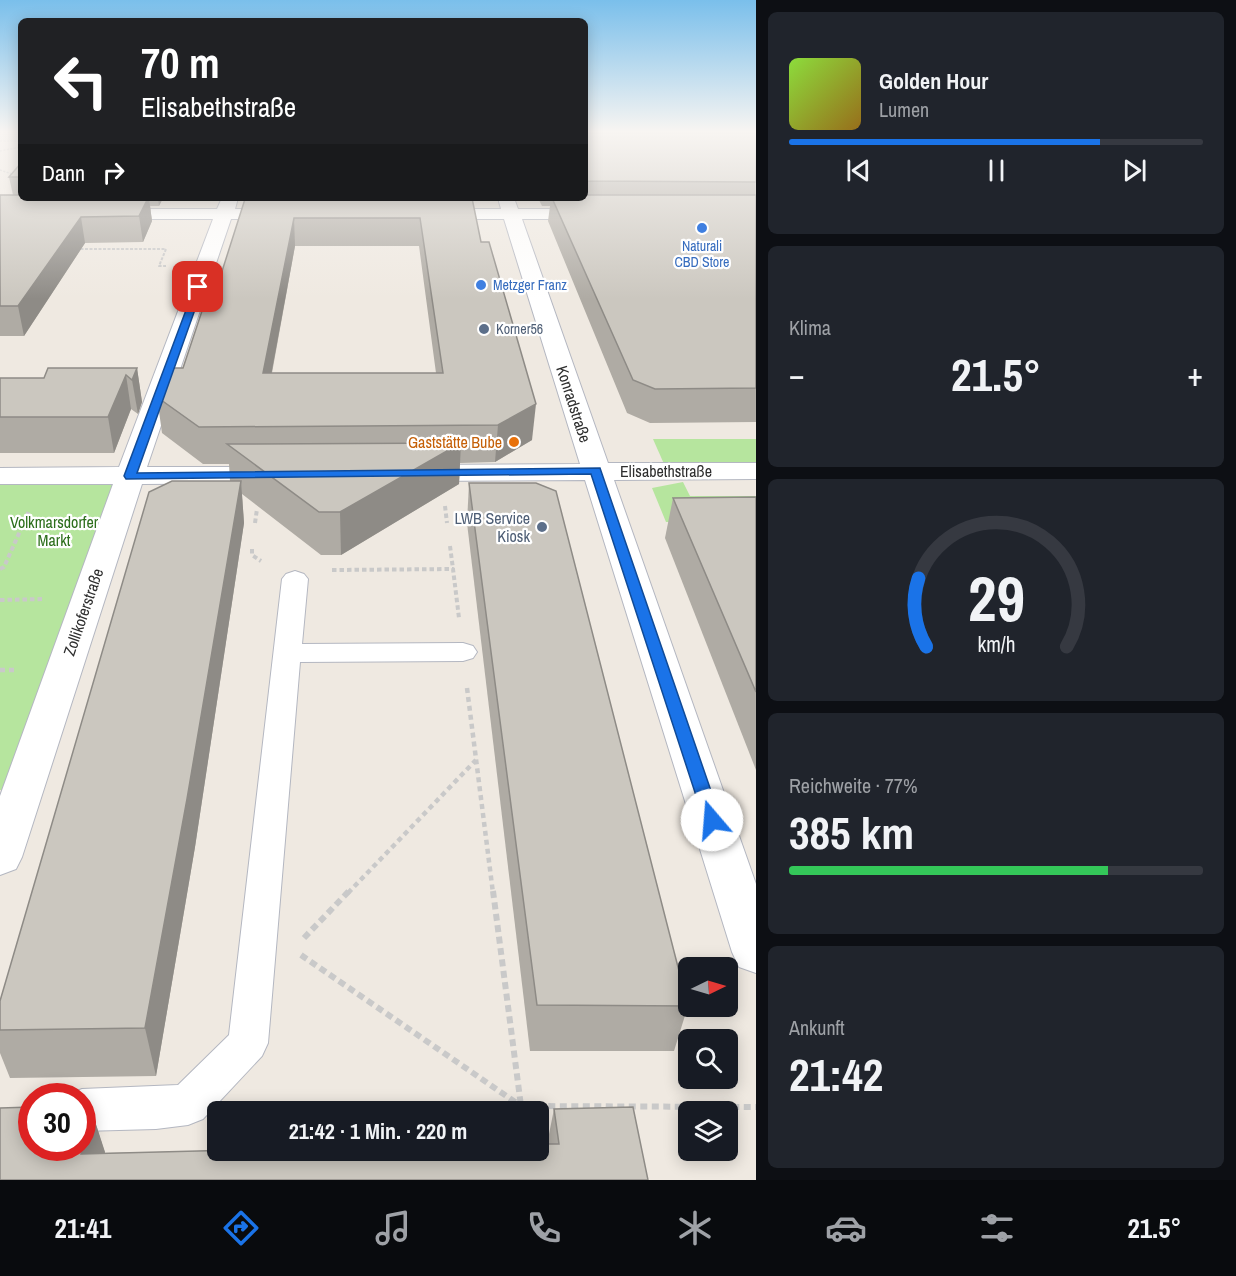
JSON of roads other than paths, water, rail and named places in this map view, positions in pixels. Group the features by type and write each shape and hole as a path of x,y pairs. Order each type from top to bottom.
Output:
{"street":[{"path":"94,214 227,206 305,214"},
{"name":"Zollikoferstraße","path":"0,857 12,790 130,476 227,206"},
{"path":"415,214 509,206 605,214"},
{"name":"Konradstraße","path":"509,206 756,952"},
{"name":"Elisabethstraße","path":"393,473 756,471"},
{"path":"0,476 297,475"}],"lane":[{"path":"96,1110 156,1108 188,1104 248,1043 295,579"},
{"path":"289,652 463,652"}],"place":[{"name":"Naturali CBD Store","path":"702,228"},
{"name":"Metzger Franz","path":"481,285"},
{"name":"Korner56","path":"484,329"},
{"name":"Gaststätte Bube","path":"514,442"},
{"name":"LWB Service Kiosk","path":"542,527"}],"park label":[{"name":"Volkmarsdorfer Markt","path":"54,531"}]}
